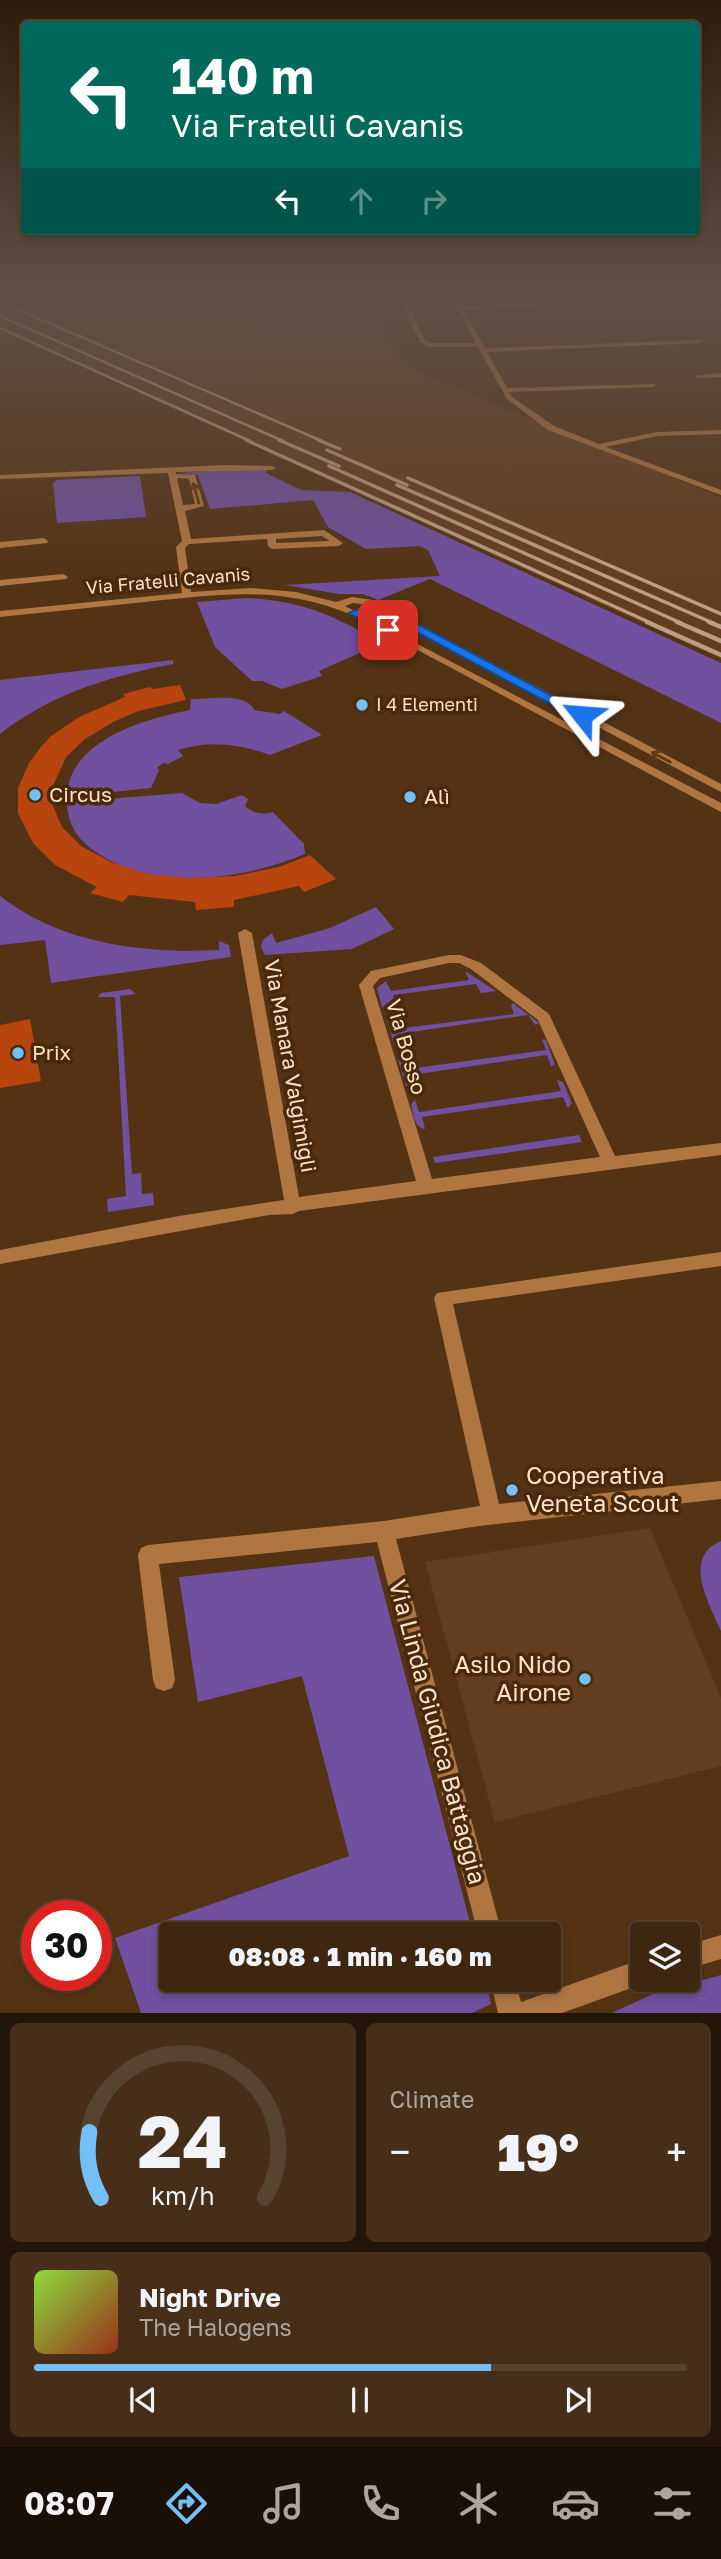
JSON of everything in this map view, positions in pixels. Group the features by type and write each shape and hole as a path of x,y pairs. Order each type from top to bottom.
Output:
{"street":[{"path":"506,392 509,398 551,428 721,493"},
{"path":"597,446 657,434 721,432"},
{"path":"0,477 249,466 272,468"},
{"path":"164,470 172,472 187,542"},
{"path":"174,479 177,476 192,477 200,506 184,509 179,506"},
{"path":"187,594 180,547 187,542 271,536 324,533 339,543 272,546 271,536"},
{"path":"0,545 44,541"},
{"path":"0,583 63,577"},
{"name":"Via Fratelli Cavanis","path":"0,614 187,594 269,591 314,597 355,613 721,808"},
{"name":"Via Fratelli Cavanis","path":"338,605 349,601 365,601 386,611 721,789"},
{"name":"Via Fratelli Cavanis","path":"355,613 369,608 386,611"},
{"name":"Via Manara Valgimigli","path":"245,933 293,1207"},
{"name":"Via Bosso","path":"426,1187 366,985 376,974 449,959 461,959 476,966 544,1017 610,1162"},
{"path":"0,1257 88,1240 426,1187 721,1149"},
{"path":"492,1515 443,1298 721,1259"},
{"path":"164,1680 148,1555 384,1531 492,1515 721,1490"},
{"name":"Via Linda Giudica Battaggia","path":"384,1531 487,1922"},
{"path":"700,1953 721,1947"},
{"path":"526,2013 630,1976"},
{"path":"505,1992 511,2013"}],"shaded area":[{"path":"137,392 466,392 721,498 721,659"},
{"path":"266,468 266,473 301,490 350,492 721,663 721,723 430,579 378,600 363,594 339,594 285,585 440,576 428,550 420,546 366,549 328,527 313,500 210,509 198,475 178,473"},
{"path":"140,476 146,517 57,523 53,483 57,480"},
{"path":"246,598 285,602 317,611 382,643 319,671 322,676 282,689 262,681 252,681 215,647 197,602"},
{"path":"173,660 173,664 127,674 60,697 0,734 0,680"},
{"path":"191,699 236,699 250,704 254,710 280,714 284,711 322,735 270,755 247,748 213,744 178,750 183,756 157,768 159,770 151,788 82,795 82,801 182,793 200,803 216,804 242,795 248,799 245,806 252,811 262,814 273,812 304,844 305,854 253,871 224,876 166,877 113,862 89,847 77,834 67,805 69,783 77,765 91,750 128,728 190,710"},
{"path":"0,896 24,912 77,935 162,950 219,950 219,941 229,945 231,957 51,983 45,940 0,945"},
{"path":"376,907 394,929 352,949 265,955 261,947 263,940 272,933 276,943 330,928"},
{"path":"465,971 496,991 481,993 476,984 393,995 395,1005 382,1007 377,988 386,981 391,991 469,980"},
{"path":"130,989 136,994 120,996 132,1174 141,1173 142,1194 153,1193 154,1205 108,1212 107,1199 126,1196 115,997 98,997 101,993"},
{"path":"513,1003 539,1023 535,1025 528,1015 397,1034 399,1045 394,1046 387,1019 392,1019 396,1029 514,1014 511,1005"},
{"path":"542,1039 546,1040 555,1065 551,1066 547,1055 411,1075 412,1086 406,1086 398,1059 403,1058 408,1069 546,1050"},
{"path":"557,1080 563,1082 572,1103 568,1108 563,1097 422,1117 425,1129 418,1126 413,1116 411,1104 415,1100 419,1112 561,1091"},
{"path":"579,1135 582,1142 435,1163 433,1157"},
{"name":"Asilo Nido Airone","path":"650,1528 721,1698 721,1766 495,1822 425,1562"},
{"path":"721,1541 721,1631 705,1594 701,1569 709,1548"},
{"path":"374,1556 470,1922 161,1922 349,1856 302,1676 198,1702 179,1577"},
{"path":"159,1923 159,1992 488,1992 491,2004 472,2013 141,2013 115,1938"},
{"path":"721,1975 721,2013 612,2013 659,1992 700,1992 700,1981"}],"building":[{"name":"Circus","path":"180,685 186,700 138,711 113,722 85,739 66,757 52,788 53,806 62,827 81,846 111,862 148,874 190,878 235,876 279,867 310,855 336,879 304,892 299,886 234,900 234,907 196,910 195,902 129,895 123,902 90,893 97,887 55,865 33,843 18,813 18,788 29,763 51,736 79,717 125,697 123,694 150,687 153,689"},
{"name":"Prix","path":"30,1019 41,1081 0,1088 0,1025"}],"railway":[{"path":"141,392 250,441"},
{"path":"172,392 283,441"},
{"path":"208,392 322,441"},
{"path":"246,440 651,623"},
{"path":"279,440 339,466"},
{"path":"318,440 340,449"},
{"path":"327,450 407,485"},
{"path":"329,466 681,623"},
{"path":"408,478 721,614"},
{"path":"397,485 713,623"},
{"path":"647,622 721,655"},
{"path":"677,622 721,641"},
{"path":"709,622 721,627"}],"place":[{"name":"I 4 Elementi","path":"362,705"},
{"name":"Circus","path":"35,795"},
{"name":"Alì","path":"410,797"},
{"name":"Prix","path":"18,1053"},
{"name":"Cooperativa Veneta Scout","path":"512,1490"},
{"name":"Asilo Nido Airone","path":"585,1679"}],"route":[{"path":"388,630 355,613 369,608 386,611 582,715"}]}
